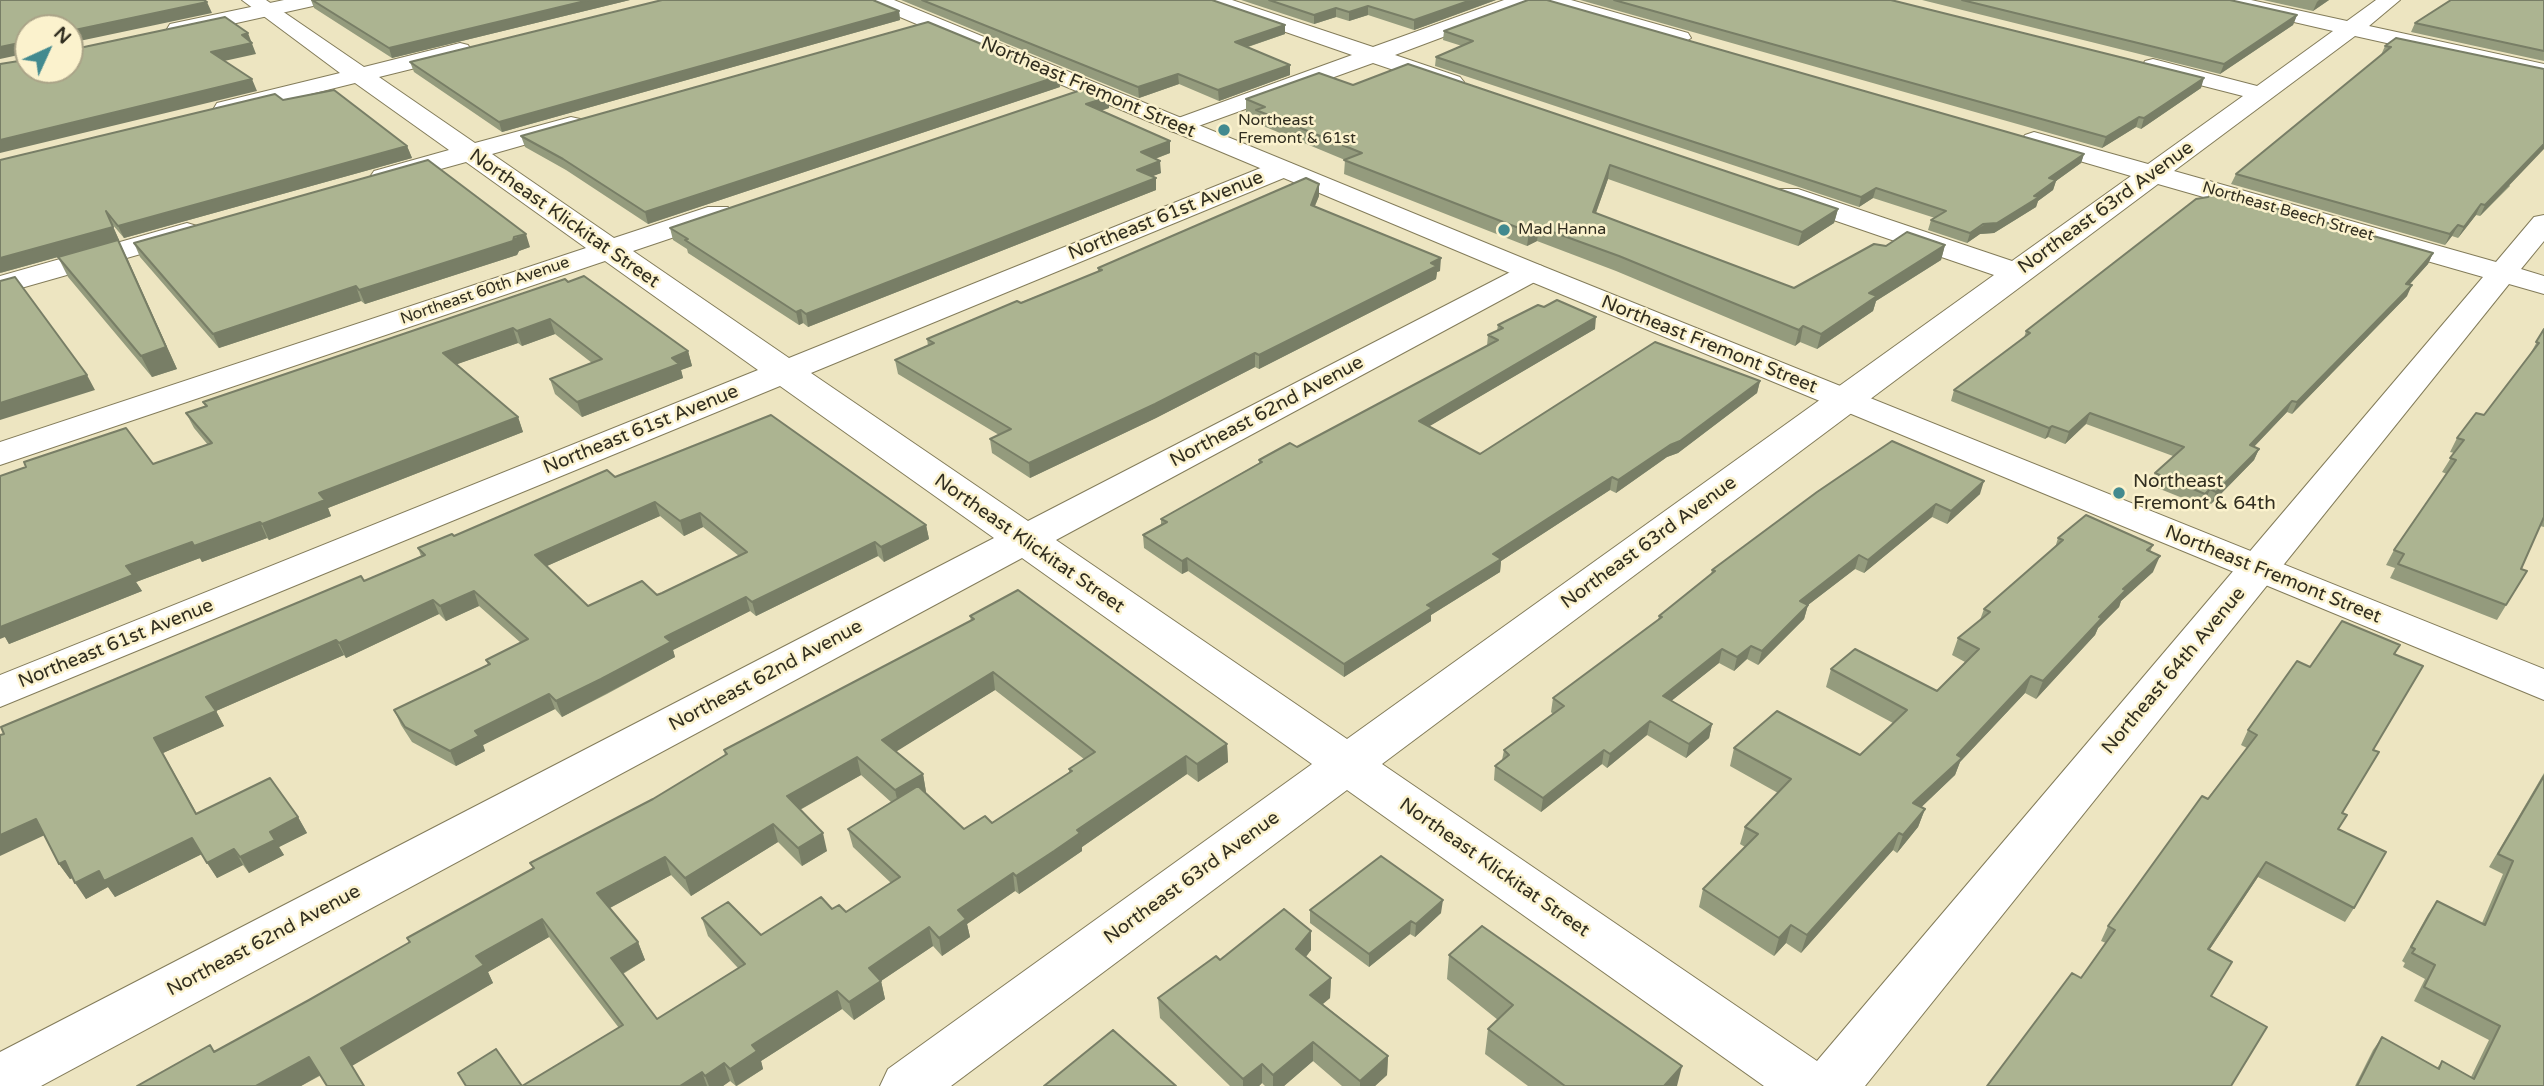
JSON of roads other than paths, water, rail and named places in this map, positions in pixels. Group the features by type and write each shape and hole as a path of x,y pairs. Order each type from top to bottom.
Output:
{"street":[{"path":"160,33 259,5 313,0"},
{"path":"1212,0 1477,90"},
{"path":"1179,126 1524,0"},
{"path":"1548,0 1706,46"},
{"path":"2223,0 2544,71"},
{"name":"Northeast 63rd Avenue","path":"908,1086 2390,0"},
{"name":"Northeast Klickitat Street","path":"259,5 1808,1086"},
{"path":"888,13 924,11"},
{"name":"Northeast Fremont Street","path":"924,11 1089,88 1282,169 2544,685"},
{"path":"198,115 478,46"},
{"path":"2130,61 2262,94"},
{"path":"1044,104 1089,88"},
{"path":"359,184 590,118"},
{"name":"Northeast Beech Street","path":"2005,131 2544,285"},
{"name":"Northeast 61st Avenue","path":"0,692 1282,169"},
{"path":"1759,186 2018,273"},
{"name":"Northeast 60th Avenue","path":"0,454 746,204"},
{"name":"Northeast 64th Avenue","path":"1830,1086 2544,223"},
{"path":"0,285 213,225"},
{"name":"Northeast 62nd Avenue","path":"0,1080 1532,272"}],"place":[{"name":"Northeast Fremont & 61st","path":"1224,130"},
{"name":"Mad Hanna","path":"1504,230"},
{"name":"Northeast Fremont & 64th","path":"2119,493"}]}
